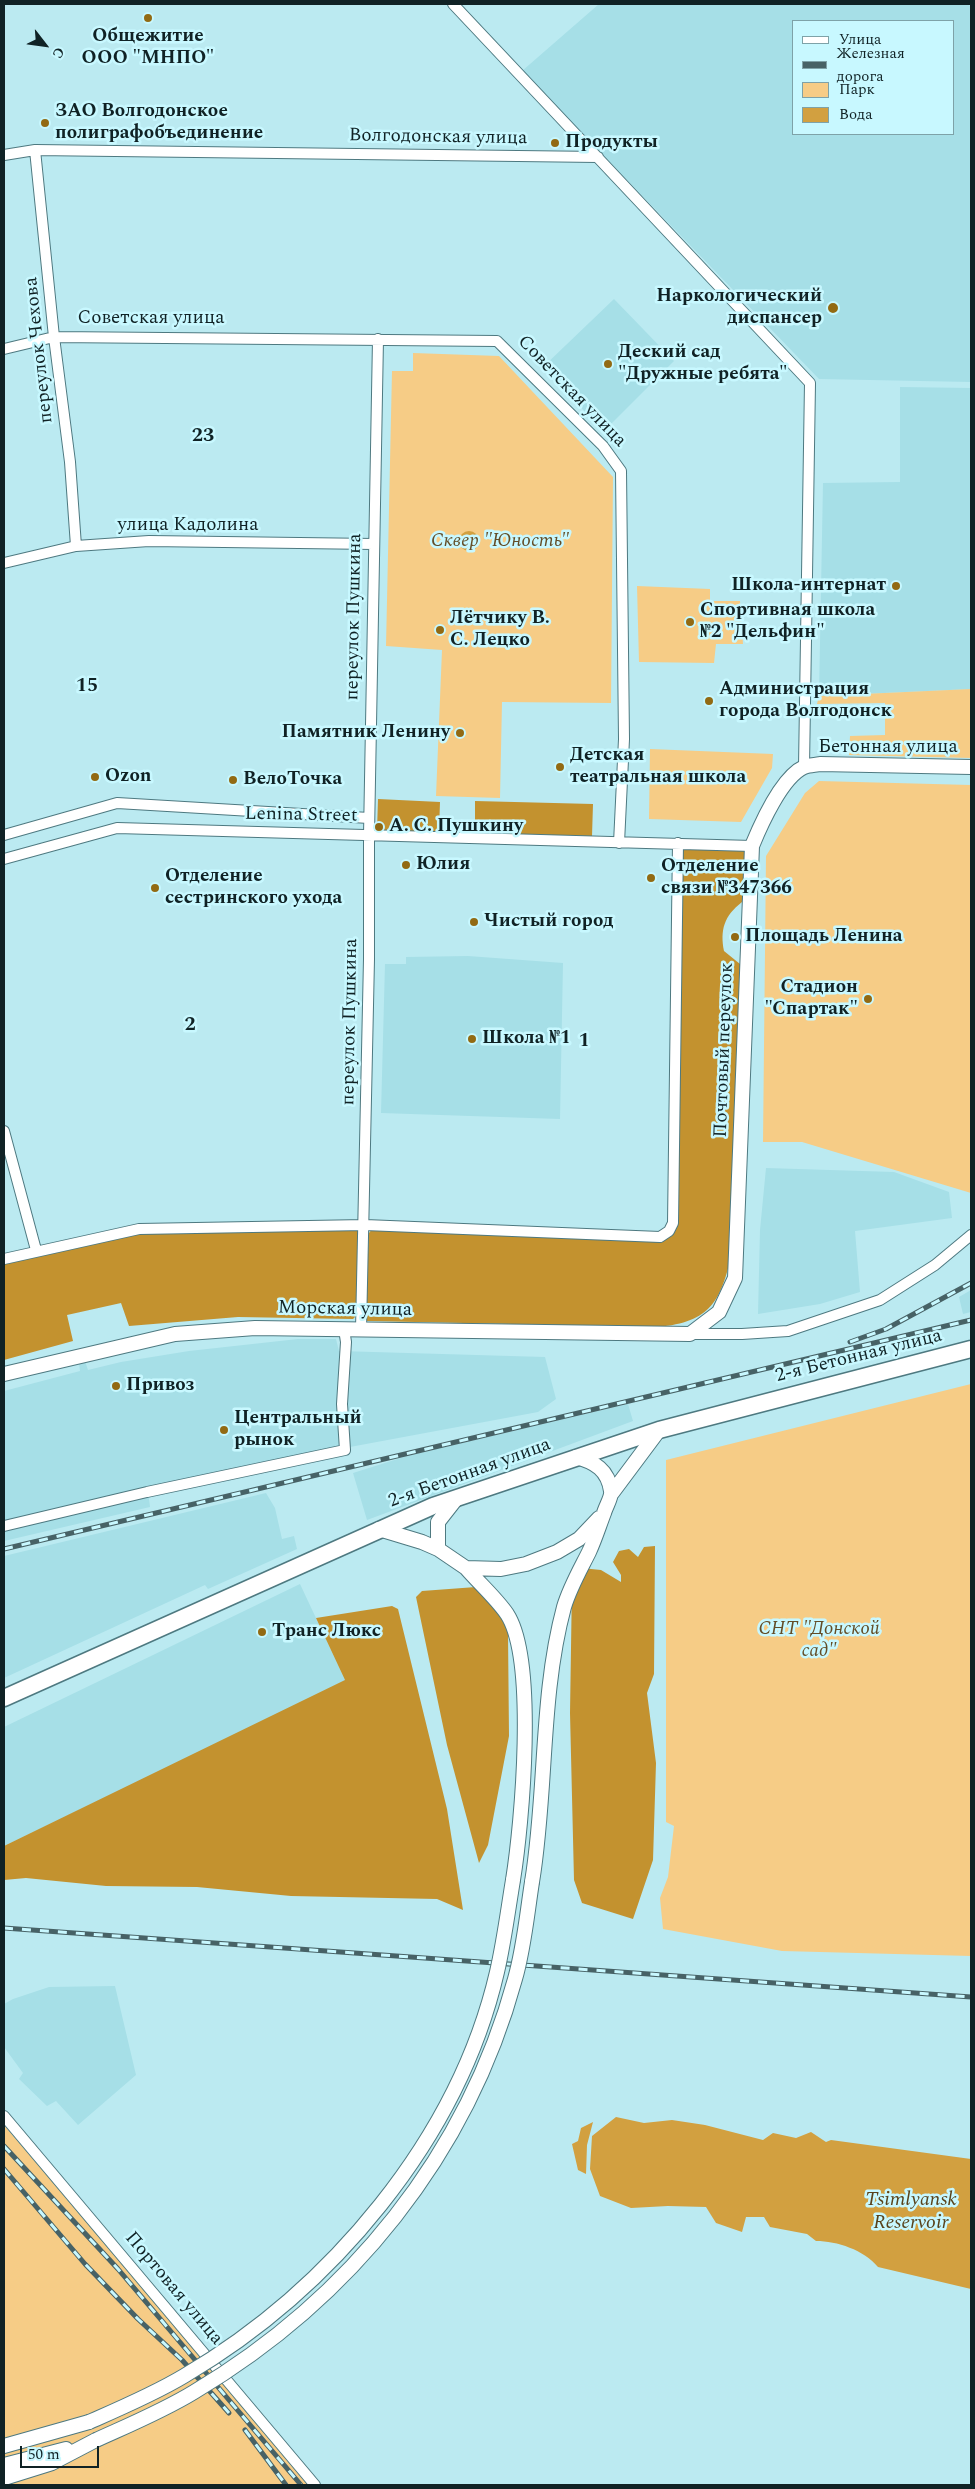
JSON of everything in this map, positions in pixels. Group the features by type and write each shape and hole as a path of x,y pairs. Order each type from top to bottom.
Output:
{"main road":[{"name":"Бетонная улица","path":"804,767 820,764 971,767"},
{"name":"Почтовый переулок","path":"690,1334 719,1312 735,1278 752,846 772,803 786,784 804,767"},
{"name":"Морская улица","path":"4,1374 175,1334 255,1328 690,1334"},
{"name":"2-я Бетонная улица","path":"4,1698 300,1567 379,1529 456,1499 659,1430 971,1349"},
{"path":"4,2478 52,2463 96,2440 146,2418 193,2393 266,2344 326,2294 396,2218 452,2133 485,2065 516,1978 539,1838 556,1640 571,1588 588,1553 612,1493 659,1430"},
{"path":"576,1457 591,1461 605,1472 612,1493"},
{"path":"438,1549 438,1522 456,1499"},
{"path":"466,1568 501,1569 542,1559 579,1539 604,1511"},
{"path":"4,2446 89,2422 184,2376 255,2329 313,2281 381,2206 436,2123 461,2074 480,2026 497,1973 520,1835 525,1708 519,1648 507,1615 466,1568 438,1549 379,1529"},
{"path":"4,2465 96,2440"}],"street":[{"path":"453,4 810,383 804,767"},
{"name":"Волгодонская улица","path":"4,155 35,150 598,157"},
{"name":"переулок Чехова","path":"35,150 54,337 70,462 76,546"},
{"name":"Советская улица","path":"4,349 54,337 498,341 603,446 621,471 624,739 619,843"},
{"name":"переулок Пушкина","path":"361,1329 370,959 369,835 378,339"},
{"name":"улица Кадолина","path":"4,562 76,546 149,541 374,544"},
{"name":"Lenina Street","path":"4,835 117,803 370,818"},
{"name":"Lenina Street","path":"4,859 117,828 752,846"},
{"path":"4,1258 140,1229 365,1225 660,1237 669,1231 673,1223 678,843"},
{"path":"4,1131 36,1250"},
{"path":"690,1334 742,1334 788,1330 880,1300 935,1265 971,1235"},
{"path":"4,1526 147,1492 345,1450 342,1404 346,1342 344,1329"},
{"name":"Портовая улица","path":"4,2116 315,2485"}],"shaded area":[{"path":"599,4 967,4 971,6 971,382 819,379 522,71"},
{"name":"Деский сад \"Дружные ребята\"","path":"614,299 674,361 604,431 542,368"},
{"name":"Школа-интернат","path":"900,387 971,388 971,689 819,696 823,483 900,482"},
{"path":"378,799 440,802 439,831 377,831"},
{"path":"475,801 593,804 592,836 475,833"},
{"path":"683,849 745,849 742,902 727,918 723,930 724,951 740,964 732,1252 718,1296 702,1314 690,1320 658,1327 367,1321 365,1317 369,1233 372,1229 659,1241 671,1236 676,1225"},
{"name":"Школа №1","path":"468,956 563,963 560,1119 381,1113 385,964 406,964 406,957"},
{"path":"766,1168 894,1172 949,1192 952,1218 855,1231 860,1292 820,1304 758,1314 760,1230"},
{"path":"143,1227 358,1228 358,1314 353,1319 238,1317 129,1326 121,1303 67,1315 73,1341 4,1360 4,1264"},
{"path":"971,1290 971,1312 963,1314 959,1297"},
{"name":"Центральный рынок","path":"298,1339 336,1339 339,1351 545,1357 556,1399 538,1412 350,1447 148,1492 150,1507 4,1541 4,1391 80,1371 79,1363 85,1361 88,1370 121,1362 189,1351"},
{"path":"628,1404 633,1421 367,1520 353,1473 407,1456"},
{"path":"266,1493 275,1508 282,1539 294,1536 297,1549 208,1589 205,1585 4,1678 4,1556"},
{"path":"655,1546 654,1674 647,1693 656,1763 653,1860 633,1919 582,1903 574,1880 570,1713 572,1583 581,1568 601,1570 621,1582 621,1575 613,1562 619,1551 629,1549 638,1557 644,1547"},
{"path":"300,1584 346,1682 4,1846 4,1727"},
{"path":"476,1587 499,1596 508,1634 509,1736 488,1845 479,1863 447,1745 416,1597 422,1591"},
{"path":"392,1606 398,1609 447,1809 463,1910 437,1899 291,1896 197,1887 106,1886 26,1878 4,1880 4,1846 345,1680 316,1618"},
{"path":"115,1986 136,2075 78,2125 56,2101 47,2106 19,2079 23,2073 4,2047 4,2004 49,1987"}],"green space":[{"name":"Сквер \"Юность\"","path":"413,353 499,356 613,477 611,703 502,702 500,798 436,796 442,650 386,646 392,371 413,371"},
{"name":"Спортивная школа №2 \"Дельфин\"","path":"637,586 710,589 710,601 740,601 743,644 716,644 714,663 639,662"},
{"path":"971,689 971,758 849,755 850,736 885,735 885,703 817,704 819,696"},
{"path":"650,749 773,754 772,768 741,822 649,819"},
{"name":"Стадион \"Спартак\"","path":"819,781 971,785 971,1193 802,1142 763,1142 766,856 805,793"},
{"name":"СНТ \"Донской сад\"","path":"971,1384 971,1956 782,1951 663,1929 660,1898 668,1877 674,1826 666,1822 666,1460"},
{"path":"4,2125 312,2485 4,2485"}],"water":[{"path":"469,531 476,534 479,541 476,548 469,551 462,548 459,541 462,534"},
{"name":"Tsimlyansk Reservoir","path":"616,2117 644,2123 672,2120 705,2125 763,2140 773,2133 796,2138 811,2132 826,2142 831,2140 971,2159 971,2289 878,2267 858,2251 850,2248 824,2241 816,2241 807,2234 770,2227 764,2217 746,2217 742,2232 716,2223 706,2207 668,2206 631,2208 600,2196 590,2169 592,2136"},
{"path":"593,2122 587,2145 586,2174 578,2170 572,2144 578,2141 581,2128"}],"railway":[{"path":"850,1342 886,1329 971,1283"},
{"path":"4,1549 971,1320"},
{"path":"4,1928 971,1997"},
{"path":"4,2146 118,2269 301,2485"},
{"path":"4,2169 85,2264 138,2319 182,2360 229,2413"},
{"path":"245,2430 286,2485"}],"place":[{"name":"Общежитие ООО \"МНПО\"","path":"148,18"},
{"name":"ЗАО Волгодонское полиграфобъединение","path":"45,123"},
{"name":"Продукты","path":"555,143"},
{"name":"Наркологический диспансер","path":"833,308"},
{"name":"Деский сад \"Дружные ребята\"","path":"608,364"},
{"name":"Школа-интернат","path":"896,586"},
{"name":"Спортивная школа №2 \"Дельфин\"","path":"690,622"},
{"name":"Лётчику В. С. Лецко","path":"440,630"},
{"name":"Администрация города Волгодонск","path":"709,701"},
{"name":"Памятник Ленину","path":"460,733"},
{"name":"Детская театральная школа","path":"560,767"},
{"name":"Ozon","path":"95,777"},
{"name":"ВелоТочка","path":"233,780"},
{"name":"А. С. Пушкину","path":"379,827"},
{"name":"Юлия","path":"406,865"},
{"name":"Отделение связи №347366","path":"651,878"},
{"name":"Отделение сестринского ухода","path":"155,888"},
{"name":"Чистый город","path":"474,922"},
{"name":"Площадь Ленина","path":"735,937"},
{"name":"Стадион \"Спартак\"","path":"868,999"},
{"name":"Школа №1","path":"472,1039"},
{"name":"Привоз","path":"116,1386"},
{"name":"Центральный рынок","path":"224,1430"},
{"name":"Транс Люкс","path":"262,1632"}],"district":[{"name":"23","path":"203,437"},
{"name":"15","path":"87,687"},
{"name":"2","path":"190,1026"},
{"name":"1","path":"584,1042"}]}
